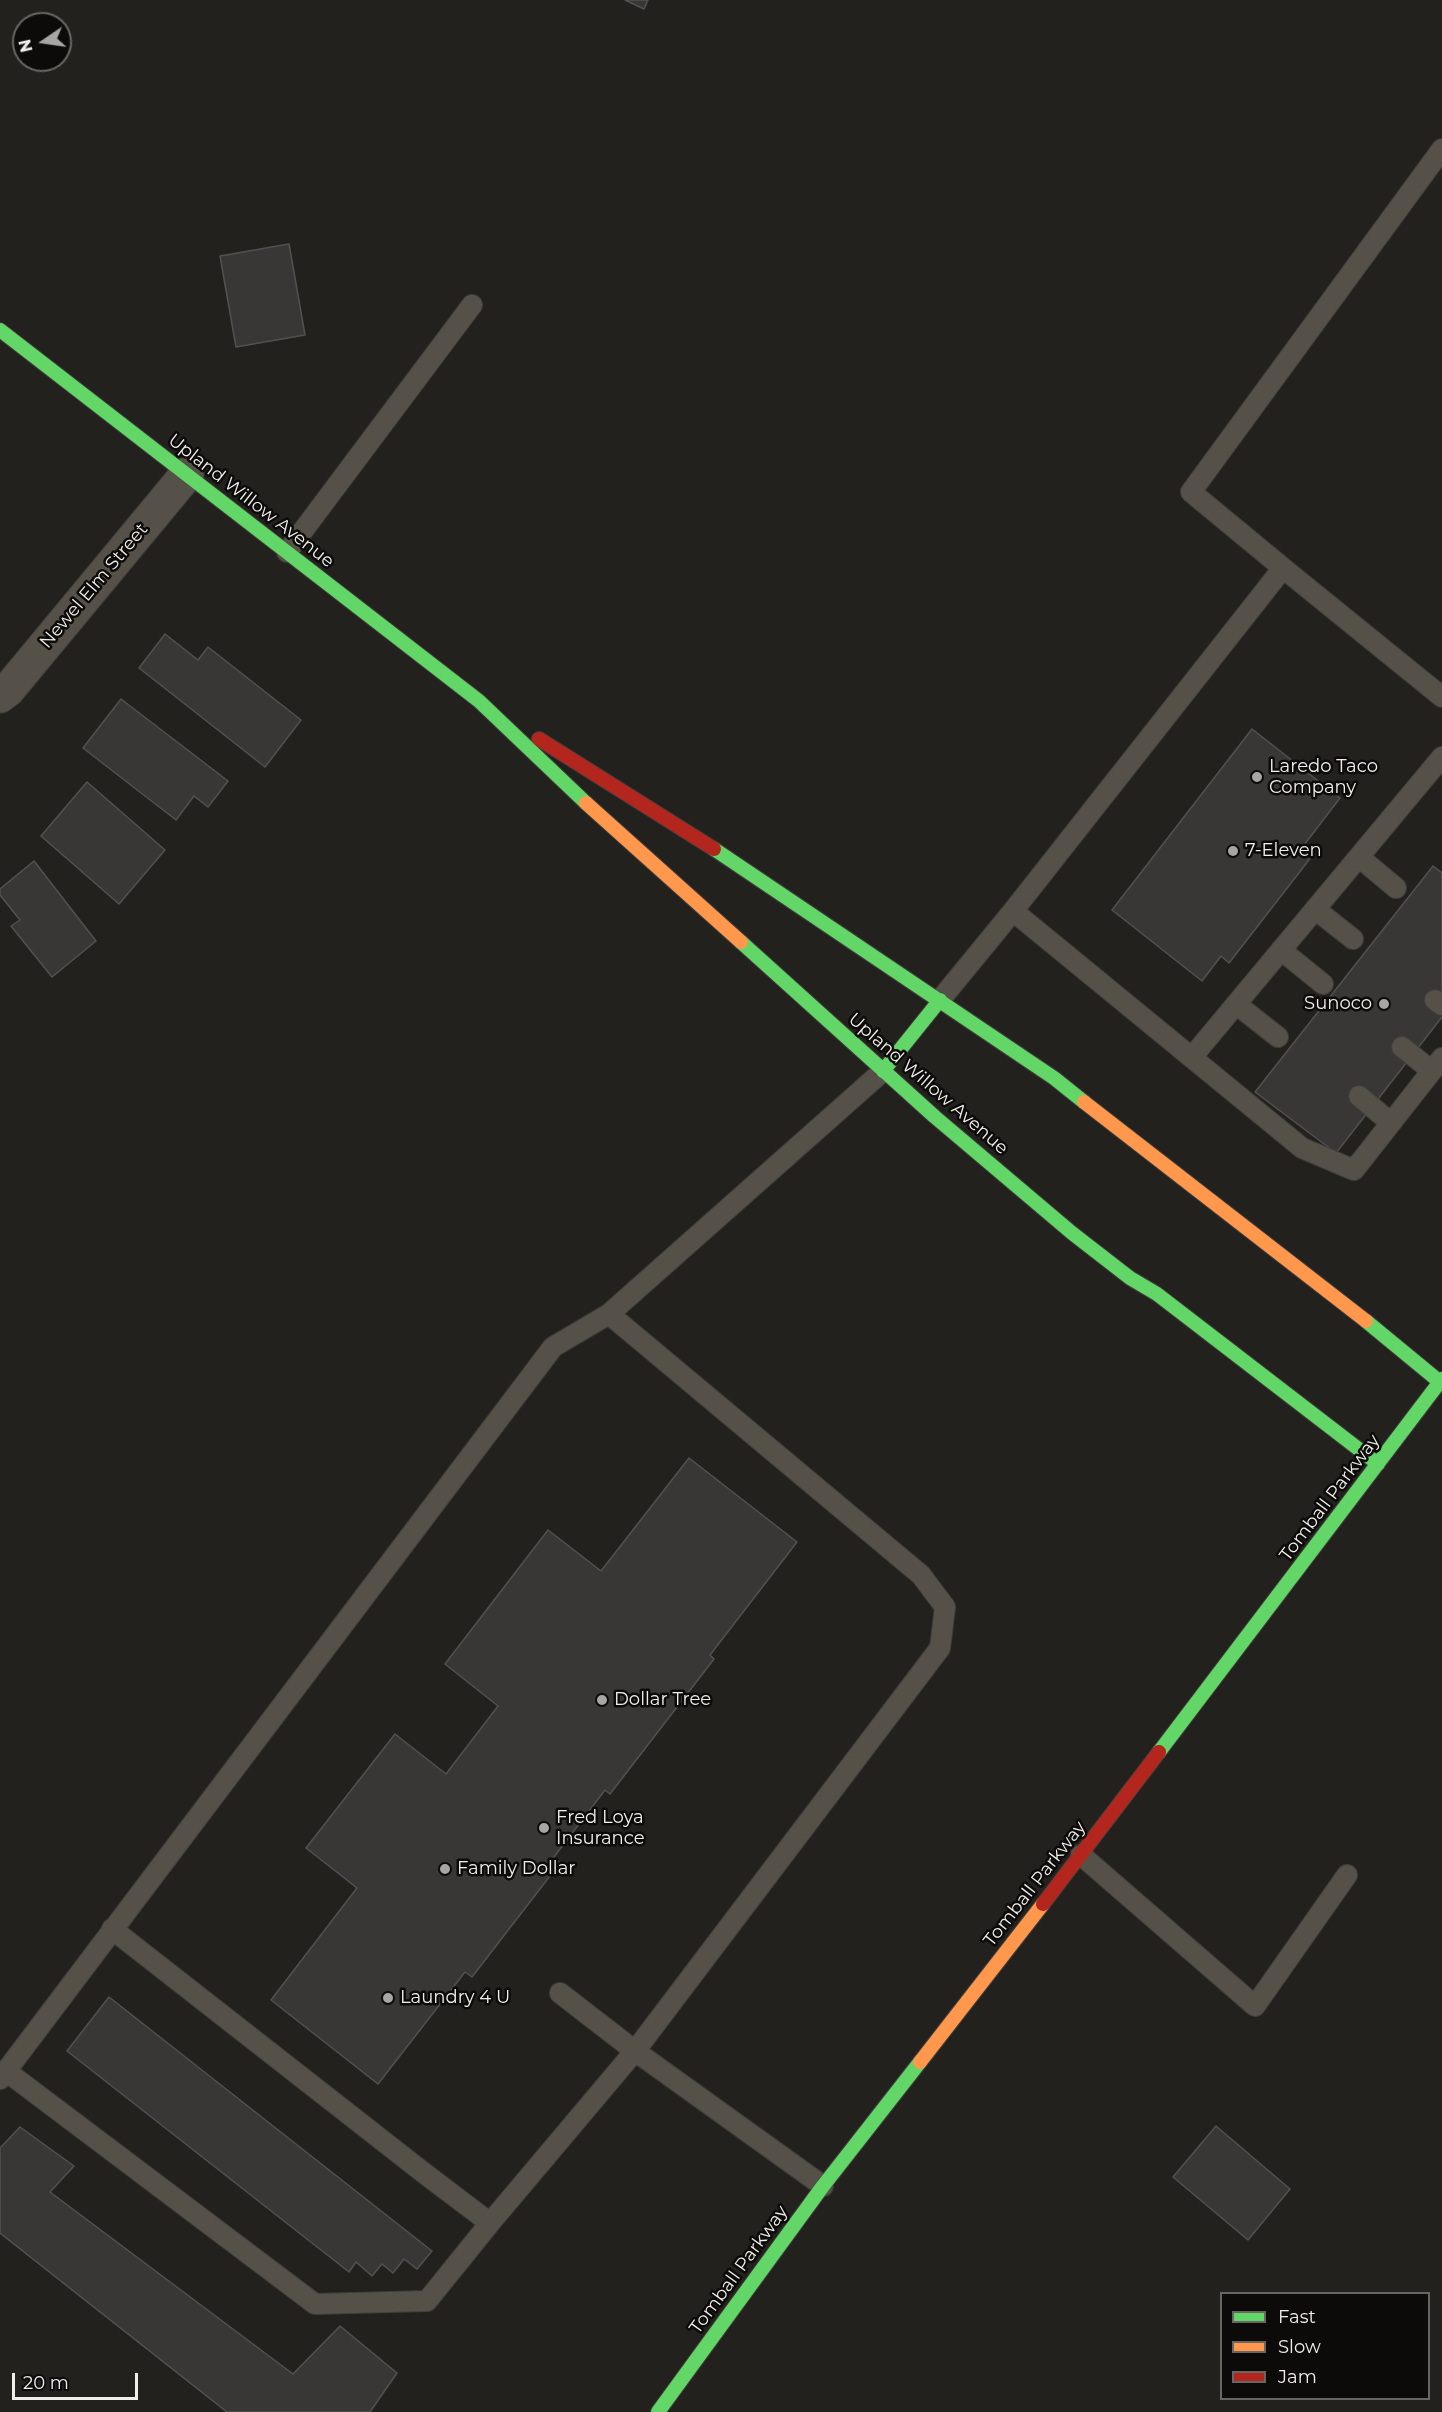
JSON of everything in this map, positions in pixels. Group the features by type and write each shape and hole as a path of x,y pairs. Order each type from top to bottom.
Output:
{"street":[{"name":"Upland Willow Avenue","path":"0,330 479,701 740,864 1054,1078 1441,1381"},
{"name":"Newel Elm Street","path":"0,696 8,690 187,474"},
{"name":"Upland Willow Avenue","path":"479,701 616,832 883,1071 1072,1233 1130,1278 1158,1294 1378,1464"},
{"path":"883,1071 940,1000"},
{"name":"Tomball Parkway","path":"658,2412 823,2186 1081,1856 1441,1381"}],"lane":[{"path":"1442,149 1191,492 1442,697"},
{"path":"287,552 472,305"},
{"path":"940,1000 1013,911 1283,568"},
{"path":"1192,1057 1442,757"},
{"path":"1359,857 1396,888"},
{"path":"1315,909 1353,939"},
{"path":"1013,911 1302,1148 1354,1170 1437,1064 1402,1047"},
{"path":"1281,950 1323,984"},
{"path":"1236,1004 1278,1037"},
{"path":"609,1314 921,1575 945,1607 940,1648 635,2051 427,2301 315,2304 3,2075 553,1347 609,1314 883,1071"},
{"path":"1359,1096 1391,1123"},
{"path":"1081,1856 1255,2006 1347,1875"},
{"path":"112,1929 490,2223"},
{"path":"560,1993 635,2051 823,2186"}],"building":[{"path":"625,0 648,0 644,9"},
{"path":"289,244 305,335 236,347 220,256"},
{"path":"165,634 198,660 208,647 301,720 265,767 139,668"},
{"path":"121,699 228,781 208,807 194,796 176,820 83,748"},
{"name":"7-Eleven","path":"1252,729 1340,798 1304,845 1312,856 1229,963 1221,956 1202,981 1112,910"},
{"path":"87,782 165,850 119,904 41,836"},
{"path":"34,861 96,941 52,977 11,926 20,920 0,895 0,889"},
{"name":"Sunoco","path":"1433,866 1442,873 1442,1017 1336,1153 1255,1092"},
{"path":"689,1458 797,1542 710,1655 714,1659 610,1794 605,1790 554,1857 560,1863 472,1977 465,1972 378,2084 271,2000 357,1888 306,1848 395,1734 446,1774 498,1706 445,1664 548,1530 601,1571"},
{"path":"109,1997 432,2251 417,2269 404,2259 393,2273 382,2264 372,2276 356,2262 349,2272 67,2051"},
{"path":"1216,2126 1290,2189 1248,2240 1173,2177"},
{"path":"20,2127 74,2166 50,2192 293,2374 340,2326 397,2373 370,2412 227,2412 0,2233 0,2148"}],"traffic: fast":[{"path":"0,330 479,701 586,803"},
{"path":"714,849 1054,1078 1084,1102"},
{"path":"741,942 935,1117 1072,1233 1130,1278 1157,1294 1378,1464"},
{"path":"883,1071 940,1000"},
{"path":"1366,1321 1440,1382"},
{"path":"1159,1752 1442,1379"},
{"path":"658,2412 823,2186 920,2062"}],"traffic: slow":[{"path":"586,803 741,942"},
{"path":"1084,1102 1366,1321"},
{"path":"920,2062 1043,1904"}],"traffic: jam":[{"path":"539,739 714,849"},
{"path":"1043,1904 1159,1752"}],"place":[{"name":"Laredo Taco Company","path":"1257,777"},
{"name":"7-Eleven","path":"1233,851"},
{"name":"Sunoco","path":"1384,1004"},
{"name":"Dollar Tree","path":"602,1700"},
{"name":"Fred Loya Insurance","path":"544,1828"},
{"name":"Family Dollar","path":"445,1869"},
{"name":"Laundry 4 U","path":"388,1998"}]}
